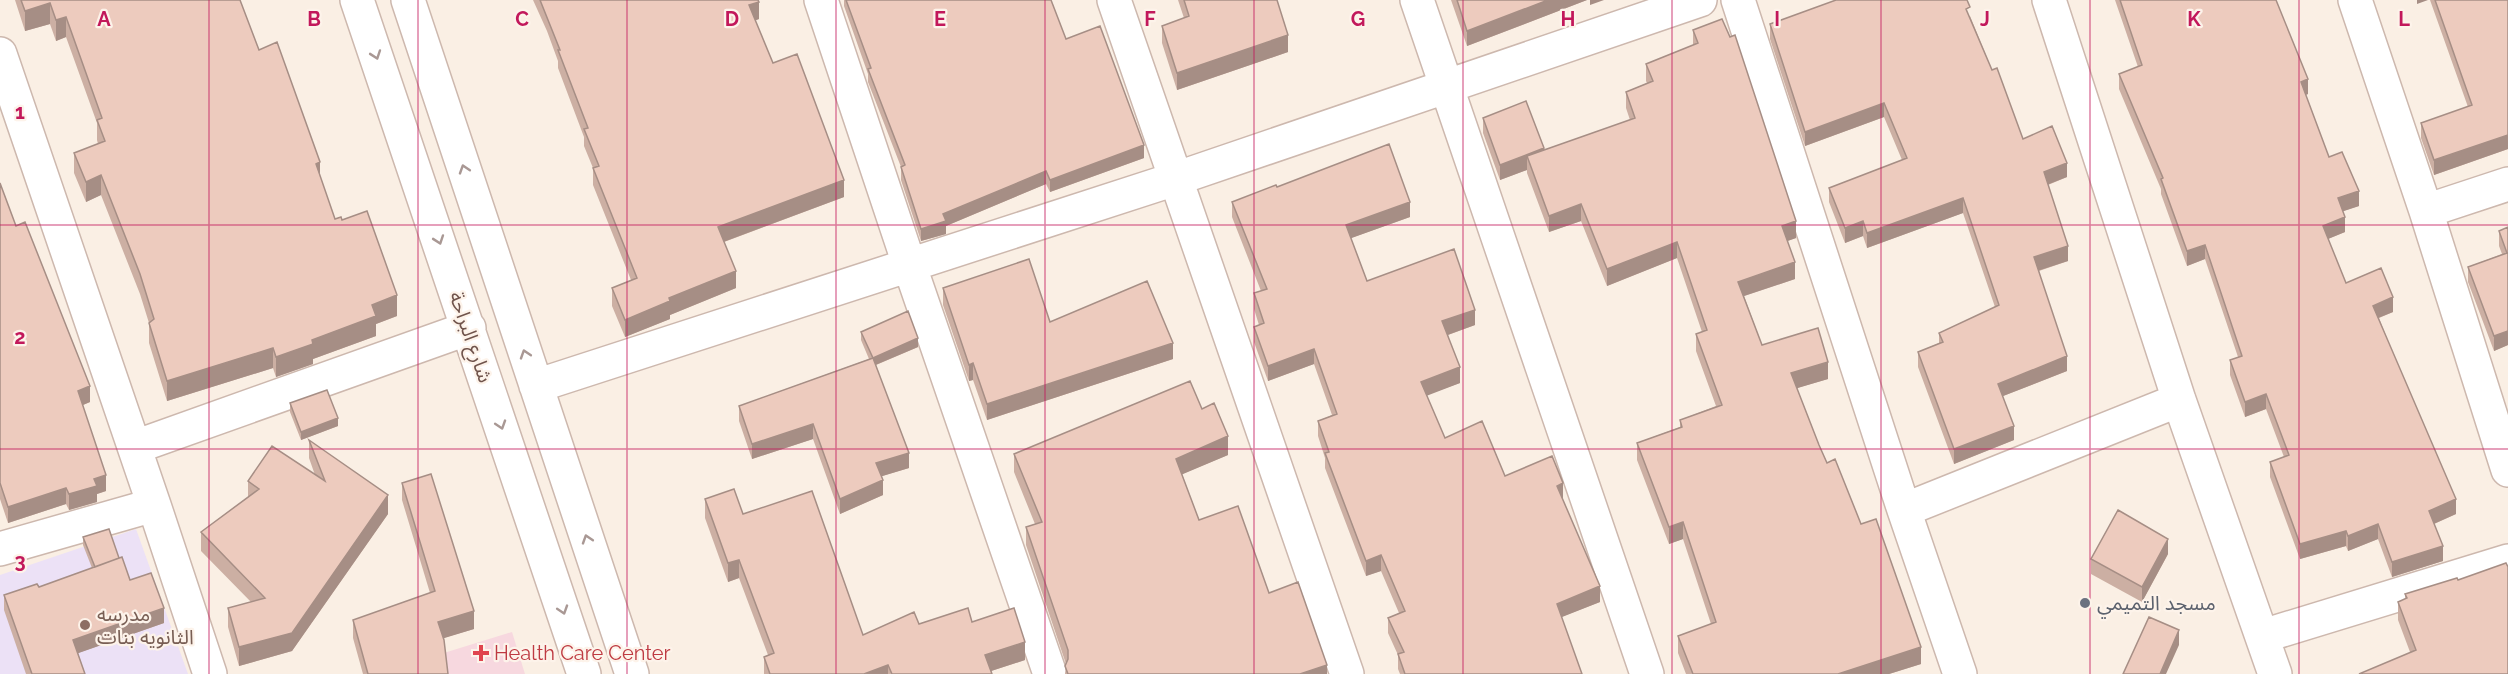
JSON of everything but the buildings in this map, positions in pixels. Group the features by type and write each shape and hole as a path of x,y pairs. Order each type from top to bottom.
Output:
{"street":[{"name":"شارع البراحة","path":"357,0 584,674"},
{"path":"408,0 632,674"},
{"path":"821,0 1050,674"},
{"path":"1114,0 1347,674"},
{"path":"1417,0 1647,674"},
{"path":"536,386 1175,179 1700,0"},
{"path":"1738,0 1904,510 1960,674"},
{"path":"2049,0 2179,400 2275,674"},
{"path":"2355,0 2426,210 2508,470"},
{"path":"0,54 210,674"},
{"path":"2426,210 2508,184"},
{"path":"135,447 468,328"},
{"path":"1904,510 2179,400"},
{"path":"0,549 154,505"},
{"path":"2263,636 2508,561"}],"shaded area":[{"name":"مدرسه الثانويه بنات","path":"136,529 188,674 0,674 0,575"},
{"name":"Health Care Center","path":"512,632 525,674 376,674"}],"place":[{"name":"مسجد التميمي","path":"2085,603"},
{"name":"مدرسه الثانويه بنات","path":"85,625"},
{"name":"Health Care Center","path":"481,653"}]}
